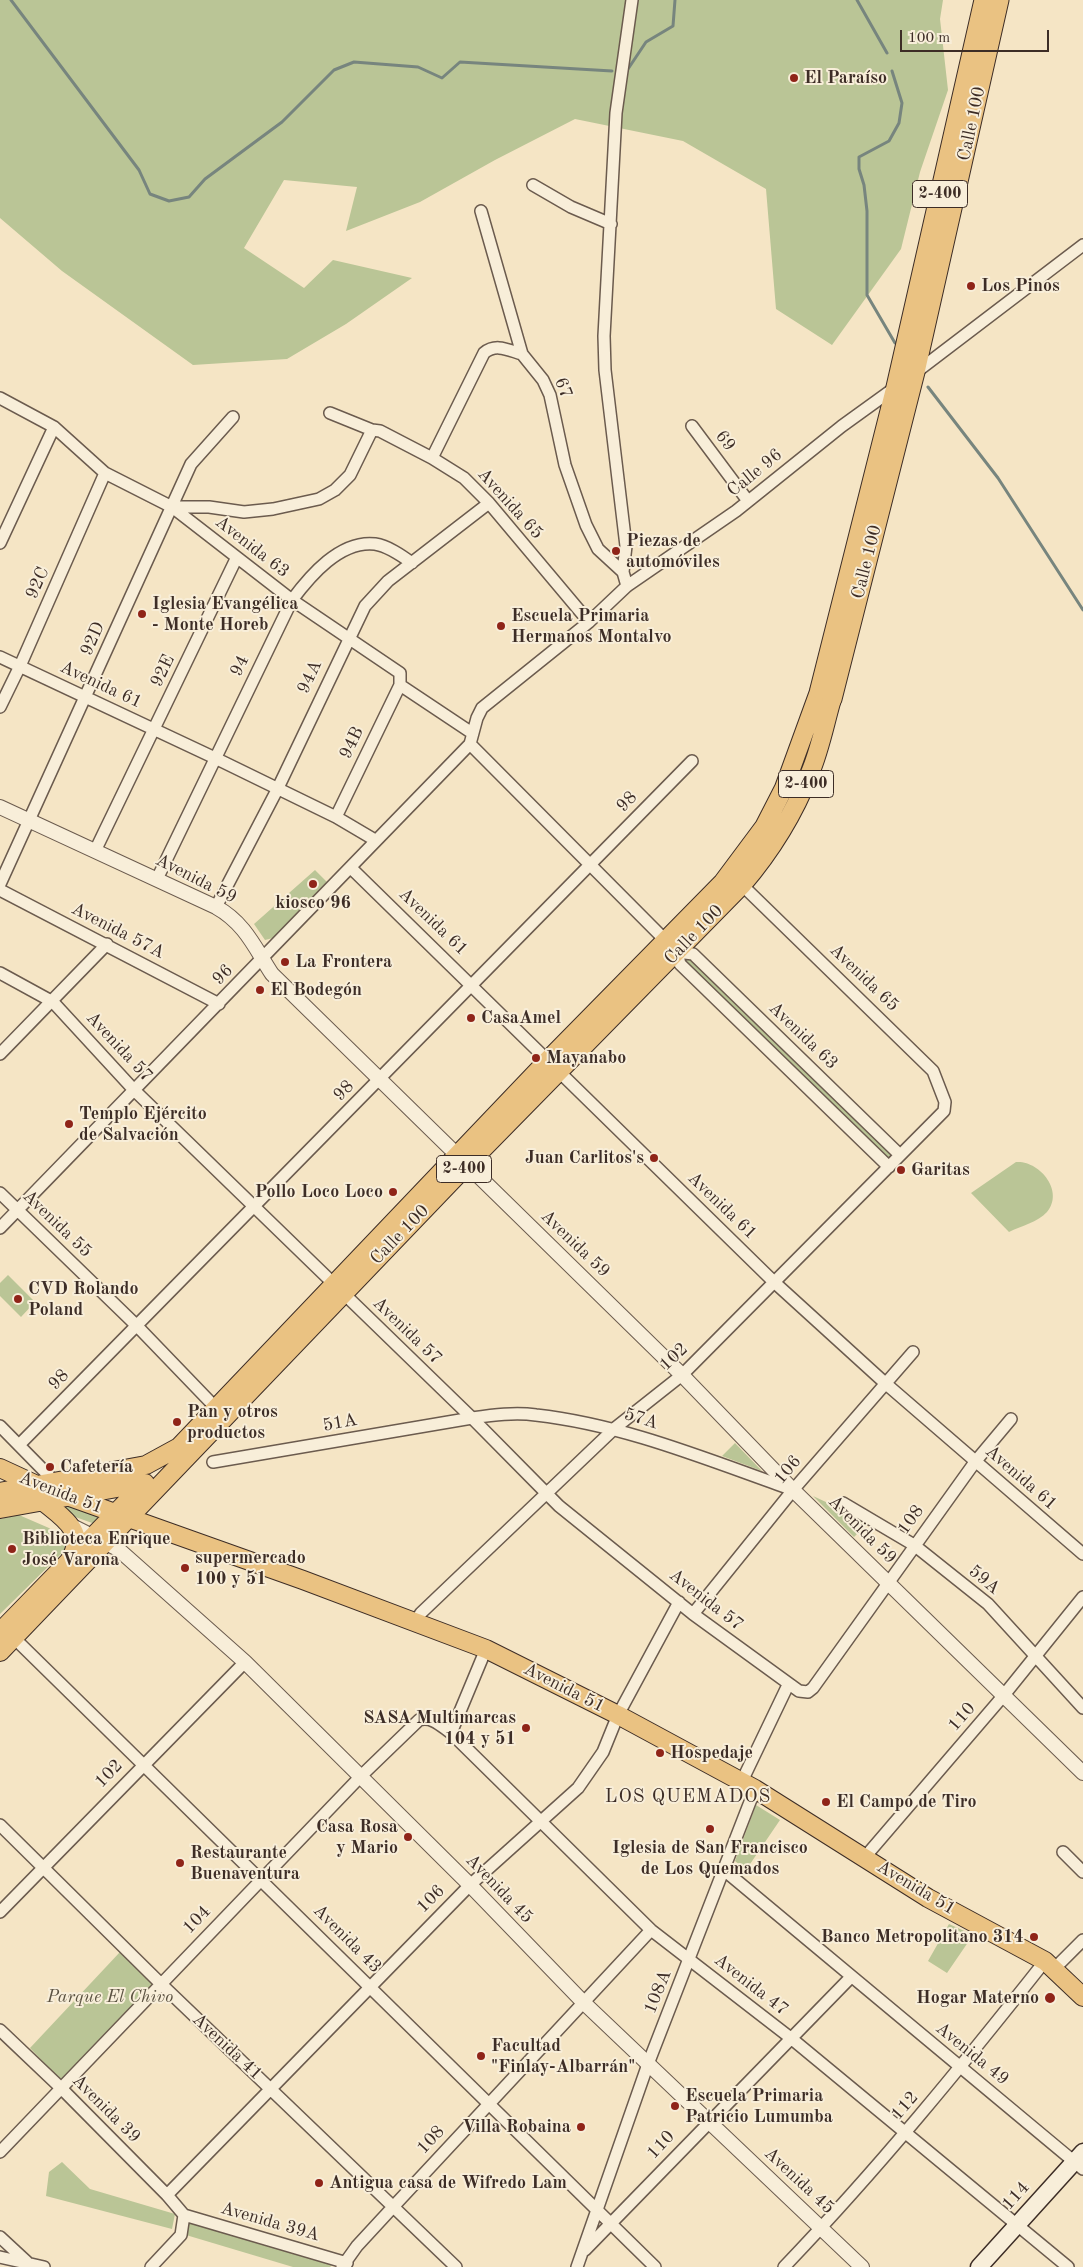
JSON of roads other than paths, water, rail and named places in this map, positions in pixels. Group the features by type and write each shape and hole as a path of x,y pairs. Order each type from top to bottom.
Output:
{"highway":[{"name":"Calle 100","path":"826,694 984,0"},
{"name":"Calle 100","path":"826,694 915,372 999,0"}],"main road":[{"name":"Calle 100","path":"4,1630 100,1539 121,1516 165,1478 338,1289 462,1160 555,1065 677,952 742,885 763,861 793,812 811,772 826,694"},
{"name":"Calle 100","path":"555,1065 664,940 723,882 764,827 784,788 826,694"},
{"name":"Calle 100","path":"121,1516 144,1483 216,1408 338,1289"},
{"path":"0,1492 146,1465 179,1447"},
{"name":"Avenida 51","path":"0,1469 121,1516 486,1649 618,1715 748,1785 928,1898 1050,1965 1083,1997"},
{"path":"4,1509 45,1503 70,1496 165,1478"},
{"path":"161,1530 150,1515 148,1506 151,1498 165,1478"},
{"path":"41,1485 45,1503 69,1524 76,1547 70,1559"},
{"path":"4,1509 35,1512 69,1524"},
{"name":"Calle 100","path":"0,1652 4,1630 70,1559 100,1539"},
{"name":"114","path":"979,2267 1080,2161"}],"street":[{"path":"628,586 623,572 626,546 605,370 604,336 616,113 632,0"},
{"path":"533,184 571,206 611,224"},
{"name":"67","path":"482,211 522,354 543,380 550,395 565,465 586,525 598,549 623,572"},
{"name":"Calle 96","path":"470,744 472,732 482,708 589,622 628,586 748,501 842,426 1083,245"},
{"path":"432,458 484,353 491,347 497,346 522,354"},
{"name":"Avenida 63","path":"0,398 54,427 105,473 172,507 236,559 292,600 400,673 400,686"},
{"name":"Avenida 65","path":"330,413 372,430 380,431 432,458 464,478 488,503 589,622"},
{"name":"92D","path":"0,884 191,464 233,417"},
{"name":"69","path":"692,426 748,501"},
{"path":"0,543 54,427"},
{"path":"172,507 209,506 244,512 273,509 319,499 335,490 350,475 372,430"},
{"name":"92C","path":"0,707 105,473"},
{"name":"94A","path":"216,907 277,790 348,638 365,606 388,580 488,503"},
{"name":"94","path":"157,879 292,600 318,568 345,550 374,544 387,548 412,563"},
{"name":"92E","path":"95,851 236,559"},
{"name":"Avenida 61","path":"0,657 215,758 277,790 336,817 376,840"},
{"path":"400,686 472,732"},
{"name":"94B","path":"336,817 400,686"},
{"name":"Avenida 63","path":"470,744 677,952 680,964 889,1167"},
{"name":"96","path":"0,1228 470,744"},
{"name":"98","path":"19,1446 692,760"},
{"name":"Avenida 59","path":"0,807 216,907 241,925 254,942 262,960 272,974 682,1375 793,1490 1083,1773"},
{"name":"Avenida 61","path":"351,868 555,1065 774,1282 886,1383 1083,1554"},
{"name":"Avenida 65","path":"742,885 933,1071 946,1107"},
{"name":"Avenida 57A","path":"0,890 108,944 219,1004"},
{"path":"0,1054 108,944"},
{"name":"Avenida 63","path":"677,952 693,954 900,1155"},
{"name":"Avenida 57","path":"0,973 53,1002 134,1090 472,1418 545,1493 693,1614 788,1685 799,1691 808,1692"},
{"name":"102","path":"416,1622 435,1599 615,1428 682,1375 946,1107"},
{"name":"Avenida 55","path":"0,1193 137,1326 216,1408"},
{"name":"106","path":"693,1614 793,1490 913,1352"},
{"name":"57A","path":"472,1418 501,1414 535,1414 615,1428 793,1490"},
{"name":"51A","path":"213,1462 472,1418"},
{"name":"108","path":"808,1692 976,1462 1010,1419"},
{"path":"0,1426 19,1446 41,1485"},
{"name":"59A","path":"842,1503 914,1546 988,1604 1036,1654 1083,1708"},
{"name":"Avenida 45","path":"69,1524 118,1549 245,1662 470,1885 583,2002 862,2267"},
{"name":"110","path":"865,1857 1004,1695 1083,1597"},
{"name":"106","path":"167,2195 470,1885 578,1788 603,1752 618,1715 679,1602"},
{"name":"Avenida 43","path":"4,1630 144,1764 656,2267"},
{"path":"450,1733 486,1649"},
{"name":"102","path":"0,1912 245,1662"},
{"name":"108A","path":"577,2267 648,2064 724,1870 748,1785 788,1685"},
{"name":"Avenida 47","path":"425,1718 432,1720 450,1733 651,1930 792,2039 1068,2267"},
{"name":"104","path":"0,2152 361,1776 419,1720 425,1718"},
{"name":"Avenida 41","path":"0,1825 161,1984 456,2267"},
{"path":"1064,1852 1083,1872"},
{"name":"Avenida 49","path":"724,1870 851,1977 1080,2161"},
{"name":"108","path":"345,2265 357,2246 651,1930"},
{"name":"112","path":"784,2267 821,2228 1050,1965 1083,1940"},
{"name":"110","path":"582,2252 708,2121 792,2039 851,1977"},
{"name":"Avenida 39","path":"0,2030 61,2088 167,2195 184,2215"},
{"path":"151,2267 181,2234 184,2215"},
{"name":"Avenida 39A","path":"184,2215 345,2265"},
{"path":"0,2237 30,2265"},
{"path":"0,2257 44,2267"}],"waterway":[{"path":"11,0 139,170 150,194 169,201 189,197 205,179 282,122 334,70 354,62 418,67 442,78 460,62 612,71"},
{"path":"628,69 646,42 673,26 675,0"},
{"path":"857,0 887,53"},
{"path":"892,71 902,103 899,123 889,141 859,157 859,169 864,185 867,211 867,295 895,343"},
{"path":"928,387 998,478 1083,610"}],"place":[{"name":"El Paraíso","path":"794,78"},
{"name":"Los Pinos","path":"971,286"},
{"name":"Piezas de automóviles","path":"616,551"},
{"name":"Iglesia Evangélica - Monte Horeb","path":"142,614"},
{"name":"Escuela Primaria Hermanos Montalvo","path":"501,626"},
{"name":"kiosco 96","path":"313,884"},
{"name":"La Frontera","path":"285,962"},
{"name":"El Bodegón","path":"260,990"},
{"name":"CasaAmel","path":"471,1018"},
{"name":"Mayanabo","path":"536,1058"},
{"name":"Templo Ejército de Salvación","path":"69,1124"},
{"name":"Juan Carlitos's","path":"654,1158"},
{"name":"Garitas","path":"901,1170"},
{"name":"Pollo Loco Loco","path":"393,1192"},
{"name":"CVD Rolando Poland","path":"18,1299"},
{"name":"Pan y otros productos","path":"177,1422"},
{"name":"Cafetería","path":"50,1467"},
{"name":"Biblioteca Enrique José Varona","path":"12,1549"},
{"name":"supermercado 100 y 51","path":"185,1568"},
{"name":"SASA Multimarcas 104 y 51","path":"526,1728"},
{"name":"Hospedaje","path":"660,1753"},
{"name":"El Campo de Tiro","path":"826,1802"},
{"name":"Iglesia de San Francisco de Los Quemados","path":"710,1829"},
{"name":"Casa Rosa y Mario","path":"408,1837"},
{"name":"Restaurante Buenaventura","path":"180,1863"},
{"name":"Banco Metropolitano 314","path":"1034,1937"},
{"name":"Hogar Materno","path":"1050,1998"},
{"name":"Facultad \"Finlay-Albarrán\"","path":"481,2056"},
{"name":"Escuela Primaria Patricio Lumumba","path":"675,2106"},
{"name":"Villa Robaina","path":"581,2127"},
{"name":"Antigua casa de Wifredo Lam","path":"319,2183"}],"district":[{"name":"LOS QUEMADOS","path":"688,1797"}],"park label":[{"name":"Parque El Chivo","path":"110,1997"}]}
